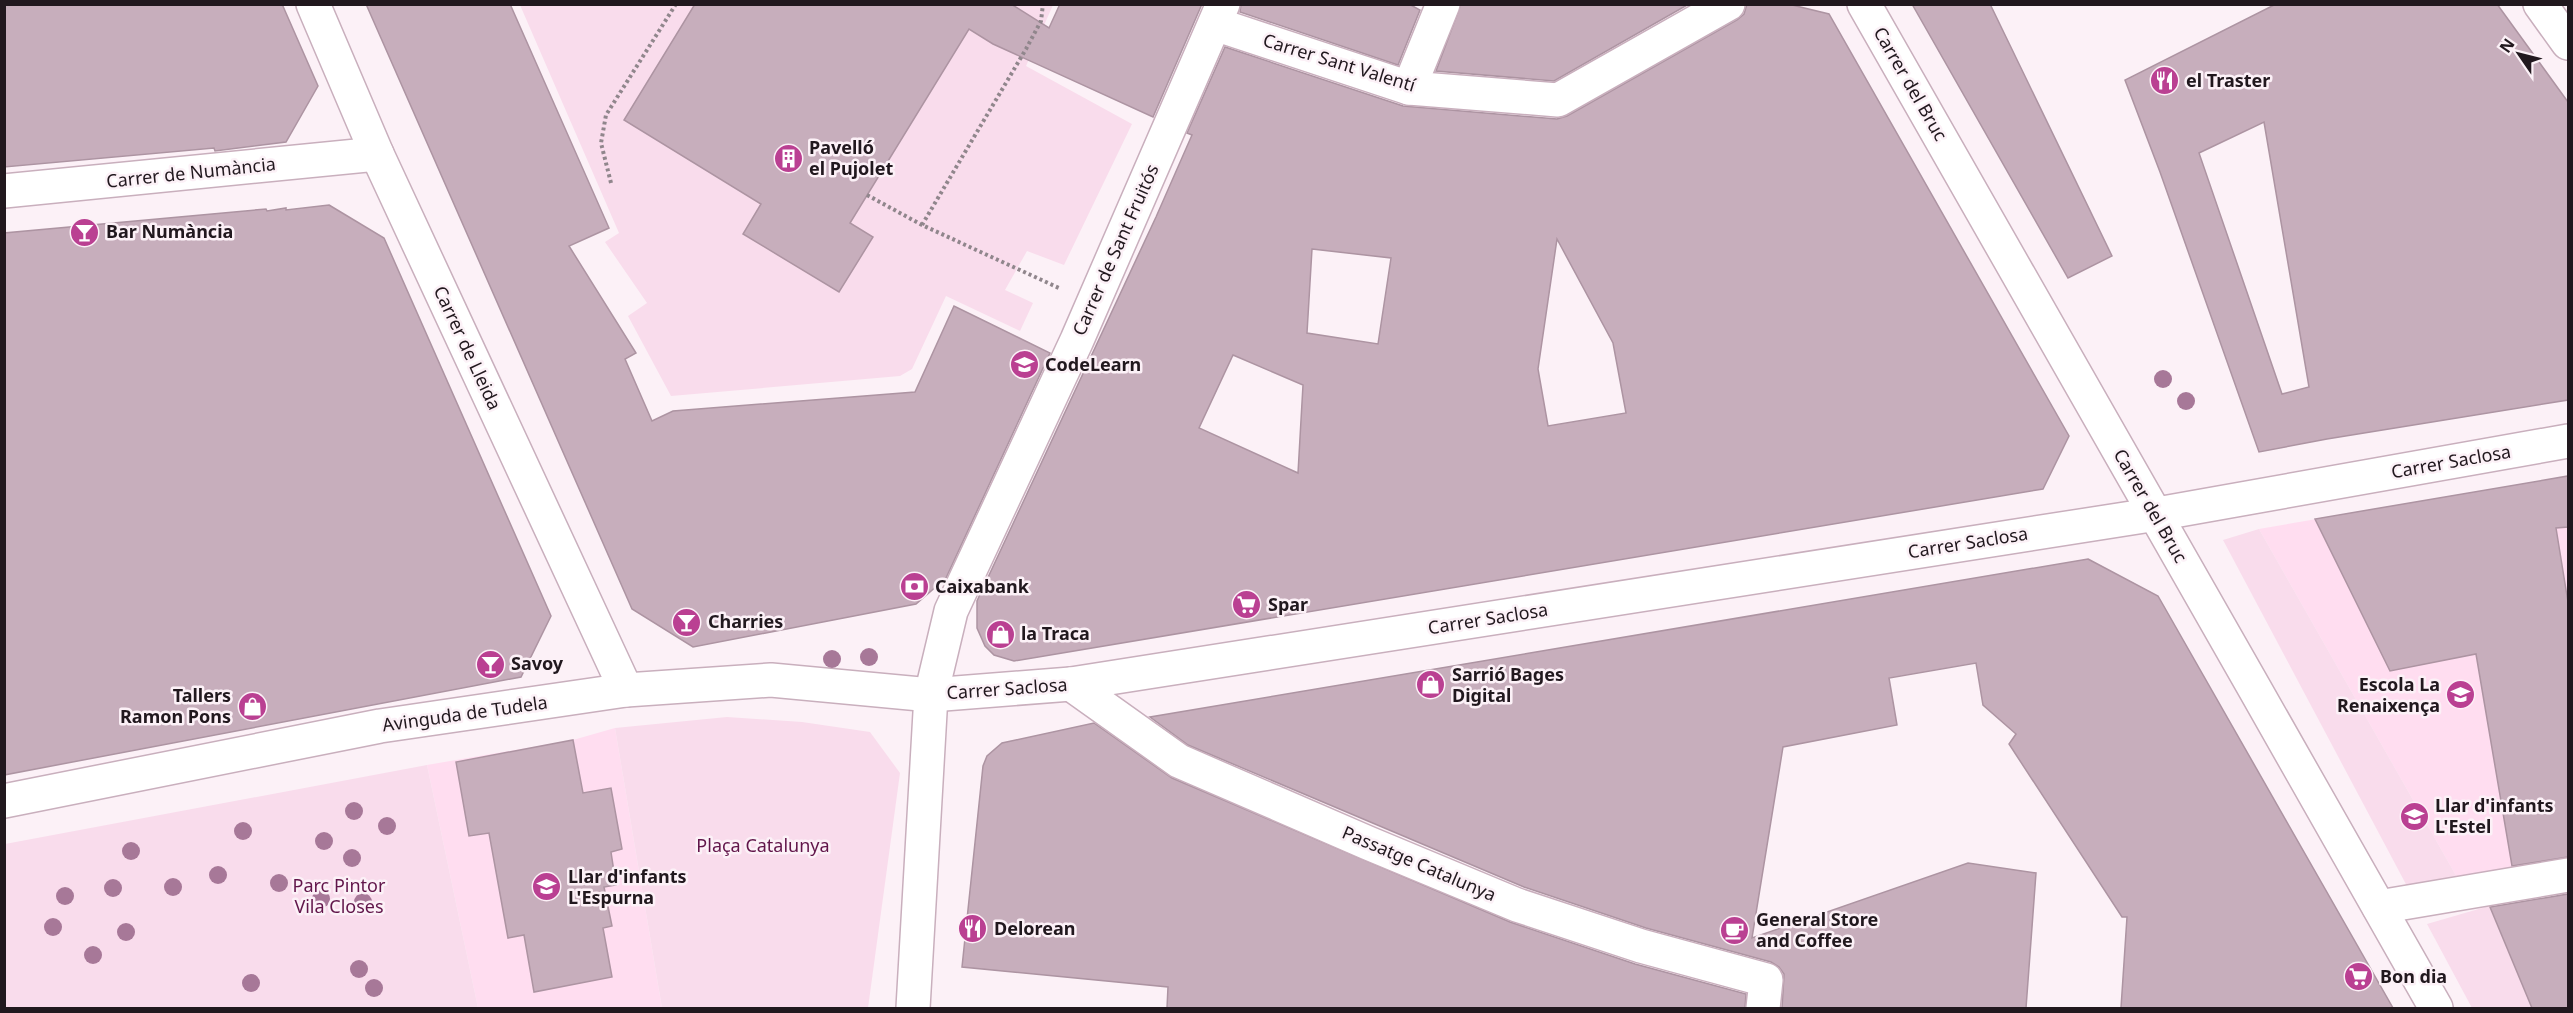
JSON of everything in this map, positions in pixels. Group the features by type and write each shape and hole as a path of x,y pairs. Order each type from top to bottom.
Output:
{"street":[{"name":"Carrer de Lleida","path":"312,4 377,154 626,690"},
{"path":"1408,88 1443,4"},
{"name":"Carrer Sant Valentí","path":"1219,14 1408,88 1558,100 1728,4"},
{"name":"Carrer del Bruc","path":"1864,4 2044,317 2136,484 2157,514 2208,608 2436,1008"},
{"path":"2540,4 2568,43"},
{"name":"Carrer de Sant Fruitós","path":"931,694 951,611 1092,303 1219,14"},
{"name":"Carrer de Numància","path":"4,191 377,154"},
{"name":"Carrer Saclosa","path":"931,694 1071,684 2157,514 2568,441"},
{"name":"Avinguda de Tudela","path":"4,801 380,726 626,690 771,680 931,694"},
{"name":"Passatge Catalunya","path":"1071,684 1179,761 1368,843 1517,905 1641,946 1766,980 1763,1008"},
{"path":"913,1008 931,694"},
{"path":"2379,907 2568,875"}],"path":[{"path":"611,183 601,143 606,115 676,4"},
{"path":"922,225 1026,49 1041,21 1043,4"},
{"path":"867,195 922,225 1092,303"}],"shaded area":[{"name":"Escola La Renaixença","path":"2568,476 2568,860 2458,879 2259,529"},
{"name":"Llar d'infants L'Espurna","path":"615,728 662,1008 478,1008 427,765 573,740"}],"green space":[{"path":"520,5 1053,5 1026,66 1132,124 1064,265 1027,251 1005,290 1033,303 1020,331 946,296 912,369 900,376 671,396 628,316 647,303 605,242 619,233"},
{"path":"2259,529 2458,879 2408,888 2223,540"},
{"name":"Plaça Catalunya","path":"727,717 802,722 870,732 900,773 868,1008 662,1008 615,728"},
{"name":"Parc Pintor Vila Closes","path":"427,765 478,1008 5,1008 5,844"},
{"path":"2489,906 2532,1008 2472,1008 2427,924"}],"building":[{"path":"4,4 282,4 318,86 286,142 215,151 214,148 4,167"},
{"path":"366,4 510,4 609,228 569,246 636,353 625,359 652,421 673,411 915,392 954,306 1050,353 946,578 916,604 693,647 632,609"},
{"name":"Pavelló el Pujolet","path":"695,4 1011,4 1049,28 1060,4 1202,4 1153,117 993,44 969,29 850,223 873,237 839,292 743,234 761,204 624,120"},
{"path":"1241,4 1409,4 1420,10 1398,65 1240,12"},
{"path":"1461,4 1689,4 1554,81 1436,71"},
{"path":"1747,4 1788,4 1829,14 2069,436 2043,489 1014,661 994,655 985,646 977,628 977,601 1156,217 1192,135 1187,133 1225,47 1403,106 1557,119 1567,116 1744,14","holes":["1557,239 1613,343 1626,413 1548,426 1538,369","1312,249 1391,258 1378,344 1307,333","1233,355 1303,385 1298,473 1199,428"]},
{"path":"1912,4 1990,4 2112,256 2068,278"},
{"path":"2276,4 2497,4 2568,102 2568,400 2259,452 2125,80","holes":["2264,122 2309,387 2282,394 2199,153"]},
{"path":"329,205 384,238 551,616 521,677 4,775 4,233"},
{"name":"Escola La Renaixença","path":"2568,476 2568,527 2556,528 2568,602 2568,857 2512,866 2476,654 2390,671 2315,519"},
{"path":"2088,559 2158,596 2393,1008 2121,1008 2127,917 2122,917 2009,744 2016,734 1983,705 1976,663 1889,678 1897,725 1783,747 1752,938 1968,863 2036,873 2026,1008 1782,1008 1784,974 1771,962 1646,928 1524,887 1188,745 1150,717"},
{"path":"1094,723 1172,778 1510,922 1635,964 1746,994 1745,1008 1167,1008 1168,987 962,967 983,766 987,756 1002,743"},
{"path":"573,740 583,793 611,788 622,849 611,852 616,885 604,887 612,926 603,928 612,977 534,992 524,935 508,938 489,833 469,836 456,762"},
{"path":"2568,894 2568,1008 2532,1008 2490,907"}],"place":[{"name":"el Traster","path":"2165,81"},
{"name":"Pavelló el Pujolet","path":"788,158"},
{"name":"Bar Numància","path":"85,232"},
{"name":"CodeLearn","path":"1024,365"},
{"name":"Caixabank","path":"914,587"},
{"name":"Spar","path":"1247,605"},
{"name":"Charries","path":"687,622"},
{"name":"la Traca","path":"1000,634"},
{"name":"Savoy","path":"490,664"},
{"name":"Sarrió Bages Digital","path":"1431,685"},
{"name":"Escola La Renaixença","path":"2461,695"},
{"name":"Tallers Ramon Pons","path":"252,706"},
{"name":"Llar d'infants L'Estel","path":"2414,816"},
{"name":"Llar d'infants L'Espurna","path":"547,887"},
{"name":"Delorean","path":"973,929"},
{"name":"General Store and Coffee","path":"1735,930"},
{"name":"Bon dia","path":"2359,977"}]}
